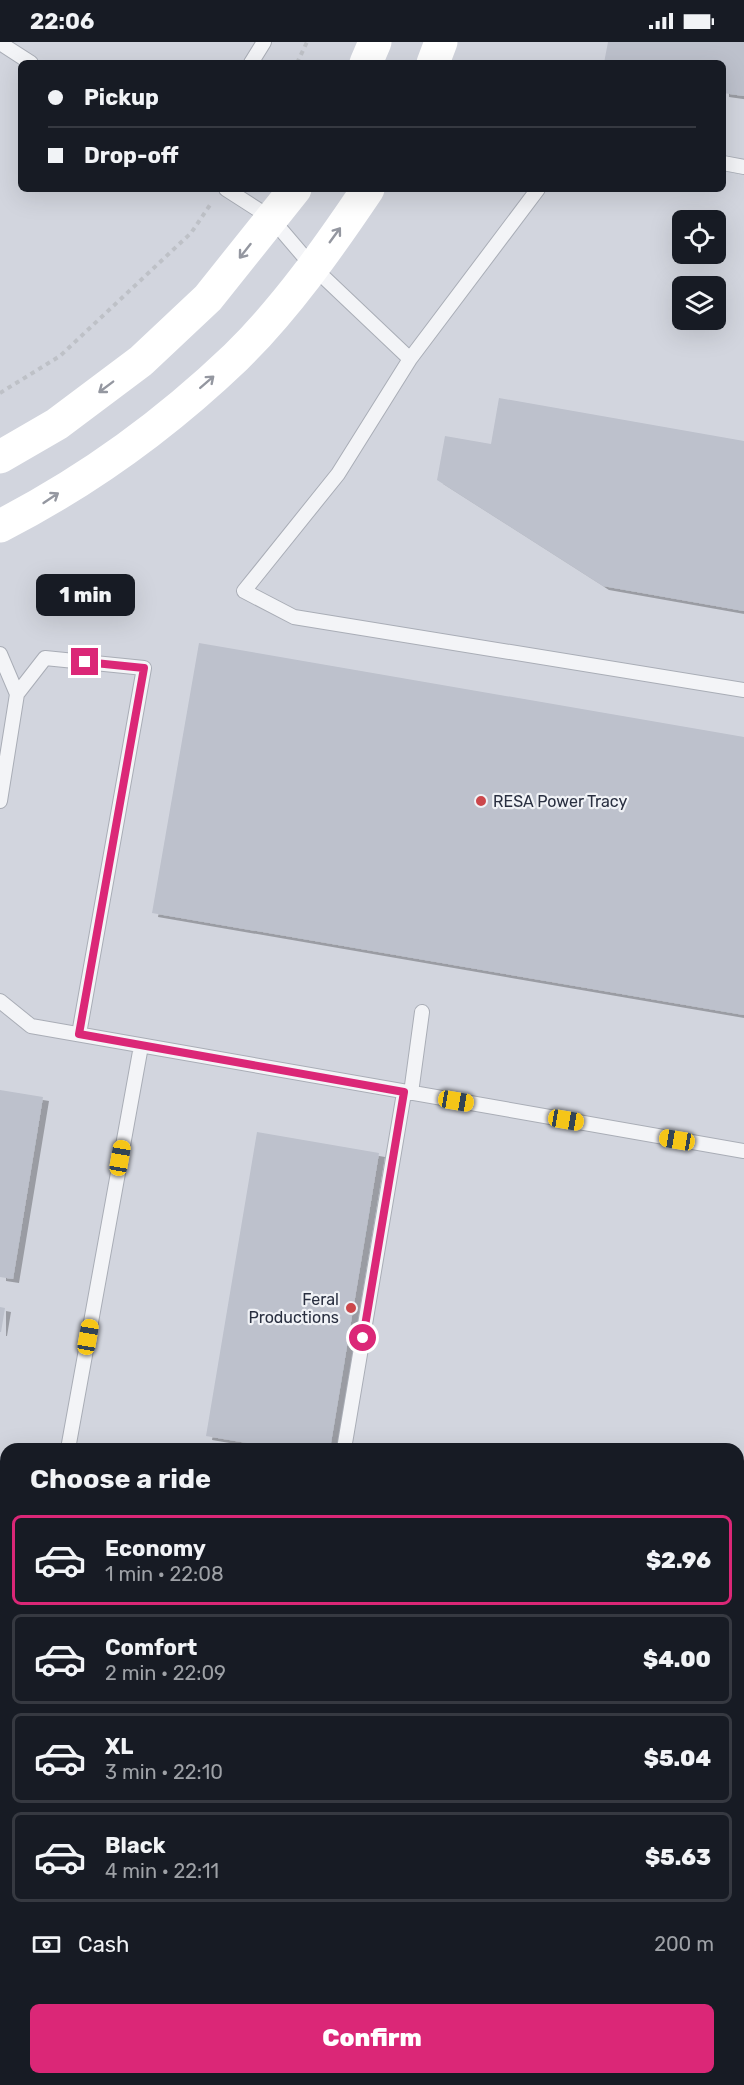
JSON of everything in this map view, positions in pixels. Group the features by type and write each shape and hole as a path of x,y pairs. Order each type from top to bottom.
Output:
{"main road":[{"path":"367,60 375,42"},
{"path":"434,60 441,42"},
{"path":"0,457 57,424 141,361 208,298 292,192"},
{"path":"0,526 42,504 146,436 236,356 297,288 366,192"}],"lane":[{"path":"253,60 264,42"},
{"path":"0,43 26,60"},
{"path":"726,164 744,167"},
{"path":"231,192 271,218 312,266 410,359"},
{"path":"536,192 410,359 338,474 244,591 294,617 744,690"},
{"path":"0,654 17,694"},
{"path":"0,801 17,694 45,658 144,668 79,1034"},
{"path":"0,1001 31,1026 744,1151"},
{"path":"345,1443 422,1012"},
{"path":"69,1443 141,1046"}],"path":[{"path":"298,60 307,42"},
{"path":"0,393 60,356 191,233 215,198"}],"shaded area":[{"path":"0,42 744,42 744,1443 0,1443"}],"building":[{"path":"608,42 744,42 744,96 726,93 726,60 605,60"},
{"path":"499,398 744,441 744,611 603,586 437,480 445,436 491,444"},
{"path":"199,643 744,737 744,1015 152,913"},
{"path":"0,1090 43,1097 13,1279 0,1277"},
{"path":"257,1132 379,1153 331,1443 247,1443 206,1436"},
{"path":"0,1307 5,1308 1,1332 0,1332"}],"place":[{"name":"RESA Power Tracy","path":"481,801"},
{"name":"Feral Productions","path":"351,1308"}],"route":[{"path":"85,662 144,668 79,1034 404,1092 363,1338"}]}
